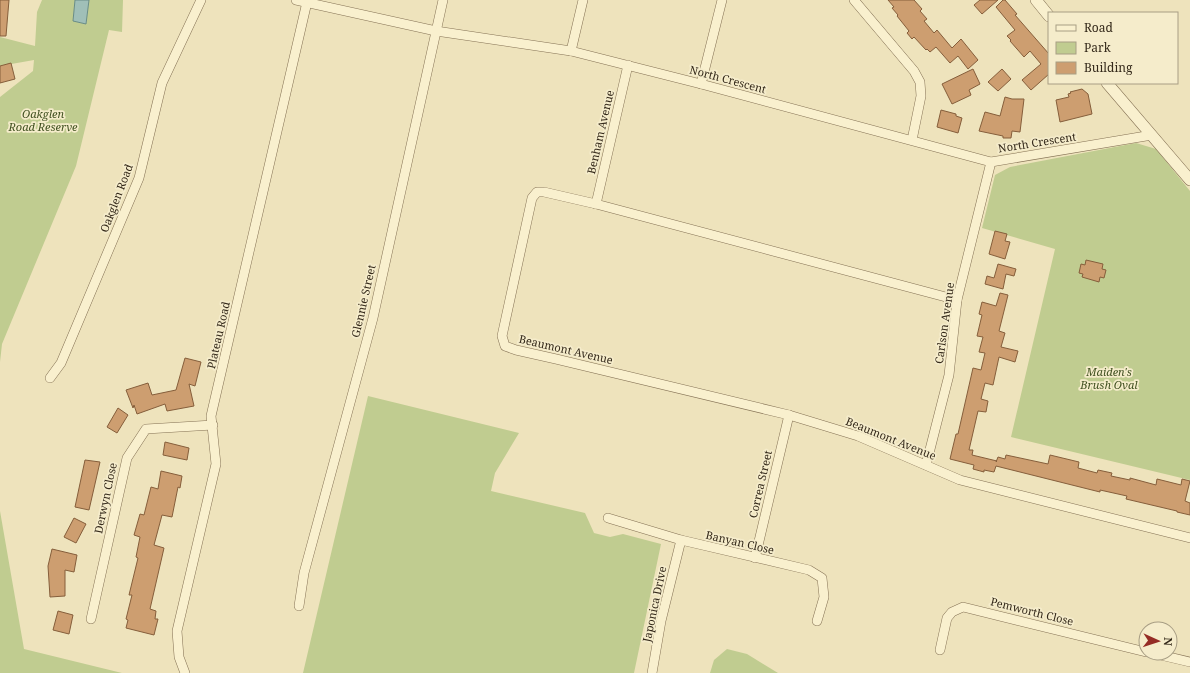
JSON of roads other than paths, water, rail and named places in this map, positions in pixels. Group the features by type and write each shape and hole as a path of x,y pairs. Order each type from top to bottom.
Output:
{"street":[{"name":"Oakglen Road","path":"50,378 61,363 139,178 162,84 201,0"},
{"name":"North Crescent","path":"296,0 436,31 571,51 701,84 991,162 1152,135"},
{"name":"Glennie Street","path":"299,606 304,573 373,318 443,0"},
{"path":"571,51 583,0"},
{"path":"701,84 722,0"},
{"path":"854,0 914,71 920,82 921,96 912,140"},
{"path":"1036,0 1048,15"},
{"name":"Plateau Road","path":"185,673 179,657 177,631 216,464 211,416 307,2"},
{"name":"Benham Avenue","path":"596,204 628,65"},
{"path":"1108,84 1190,180"},
{"name":"Carlson Avenue","path":"926,465 948,375 957,300 991,162"},
{"name":"Beaumont Avenue","path":"957,300 596,204 544,192 537,192 532,198 502,336 505,346 516,350 789,415 858,436 960,480 1190,538"},
{"name":"Correa Street","path":"755,558 789,415"},
{"name":"Derwyn Close","path":"91,619 127,458 146,428 213,425"},
{"name":"Banyan Close","path":"608,518 680,540 809,570 822,578 824,597 817,621"},
{"name":"Japonica Drive","path":"652,673 661,621 680,540"},
{"name":"Pemworth Close","path":"940,650 947,618 952,612 963,607 1138,650"},
{"path":"1178,659 1190,662"}],"water":[{"path":"75,0 89,0 86,24 73,21"}],"park label":[{"name":"Oakglen Road Reserve","path":"43,119"},
{"name":"Maiden's Brush Oval","path":"1109,377"}]}
